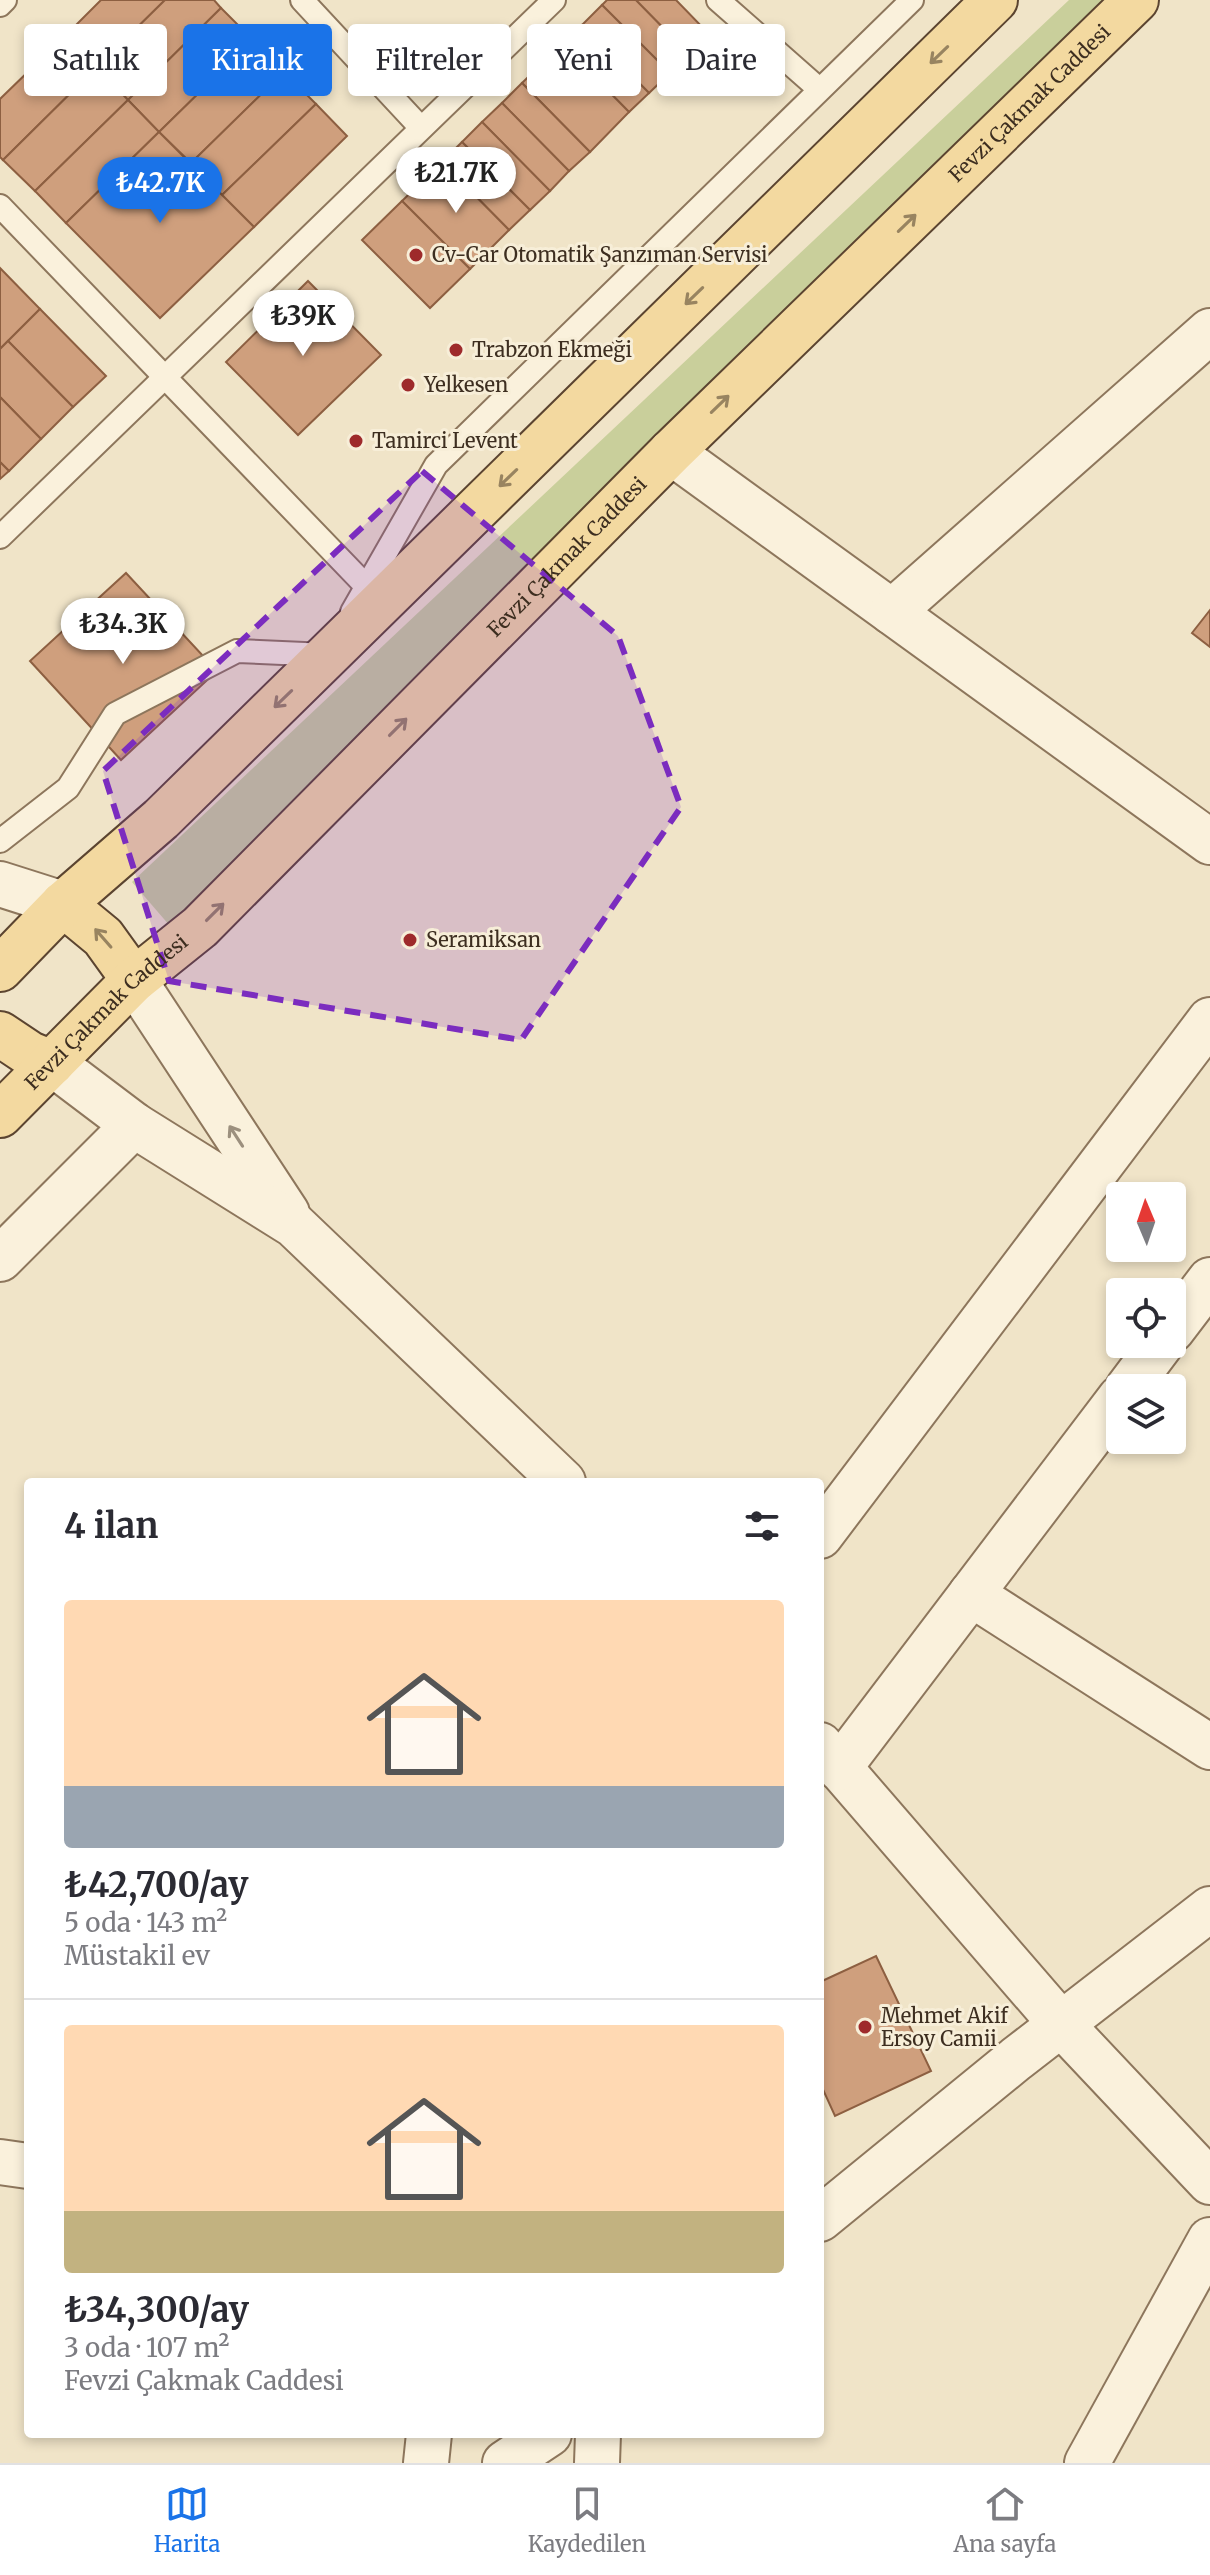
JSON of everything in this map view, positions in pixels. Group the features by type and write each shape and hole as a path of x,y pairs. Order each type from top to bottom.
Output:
{"main road":[{"path":"0,969 63,904 161,819 995,0"},
{"name":"Fevzi Çakmak Caddesi","path":"0,1115 134,980 200,927 671,452 1136,0"},
{"path":"63,904 103,937 134,980"},
{"path":"0,1034 30,1054 52,1063"}],"street":[{"path":"892,612 1210,331"},
{"path":"671,452 1210,842"},
{"path":"0,884 63,904"},
{"path":"134,980 294,1225"},
{"path":"824,1531 1210,1020"},
{"path":"52,1063 134,1125 294,1225 559,1478"},
{"path":"0,1259 134,1125"},
{"path":"1106,1416 971,1594 830,1756 1061,2024 1210,2182"},
{"path":"971,1594 1210,1747"},
{"path":"824,2216 1061,2024 1210,1909"},
{"path":"0,2162 24,2165"},
{"path":"1087,2463 1210,2240"},
{"path":"426,2463 429,2438"},
{"path":"505,2463 543,2438"},
{"path":"597,2463 598,2438"}],"lane":[{"path":"0,5 5,0"},
{"path":"302,0 421,128"},
{"path":"0,537 554,0"},
{"path":"718,0 819,89"},
{"path":"0,841 68,788 115,714 237,651 328,655 436,465 912,0"},
{"path":"0,206 367,587"}],"highlighted area":[{"path":"422,471 618,636 681,807 521,1040 169,981 103,771"}],"green space":[{"path":"1069,0 1116,0 780,318 368,725 170,926 132,882"}],"building":[{"path":"101,0 165,0 141,24 77,24"},
{"path":"165,0 214,0 221,8 205,24 183,24 183,46 167,61 167,24 141,24"},
{"path":"607,0 636,0 660,24 657,24 657,60 641,44 641,24 621,24 602,5"},
{"path":"636,0 676,0 699,24 660,24"},
{"path":"602,5 621,24 583,24"},
{"path":"221,8 237,24 205,24"},
{"path":"641,44 657,60 657,85 649,93 641,85"},
{"path":"183,46 183,96 196,96 159,132 128,100 132,96 167,96 167,61"},
{"path":"24,76 24,96 68,96 3,160 0,157 0,99"},
{"path":"522,83 527,88 527,96 535,96 590,152 569,171 502,103"},
{"path":"641,85 649,93 629,112 613,96 641,96"},
{"path":"68,96 124,96 128,100 35,191 3,160"},
{"path":"196,96 259,96 191,163 159,132"},
{"path":"259,96 308,96 316,104 222,195 191,163"},
{"path":"535,96 613,96 629,112 590,152"},
{"path":"128,100 159,132 66,223 35,191"},
{"path":"502,103 569,171 550,191 482,122"},
{"path":"316,104 347,136 254,227 222,195"},
{"path":"482,122 550,191 530,210 462,142"},
{"path":"159,132 254,227 160,318 66,223"},
{"path":"462,142 530,210 509,230 442,162"},
{"path":"442,162 509,230 470,269 402,201"},
{"name":"Cv-Car Otomatik Şanzıman Servisi","path":"402,201 470,269 430,308 362,240"},
{"path":"0,268 40,309 0,349"},
{"path":"308,281 381,355 298,435 226,362"},
{"path":"40,309 106,376 73,407 8,341"},
{"path":"8,341 73,407 41,439 0,397 0,349"},
{"path":"0,397 41,439 9,471 0,462"},
{"path":"0,462 9,471 0,479"},
{"path":"126,573 217,671 121,760 30,661"},
{"path":"1210,610 1210,647 1192,633"},
{"name":"Mehmet Akif Ersoy Camii","path":"876,1956 931,2071 835,2116 824,2092 824,1980"}],"place":[{"name":"Cv-Car Otomatik Şanzıman Servisi","path":"416,255"},
{"name":"Trabzon Ekmeği","path":"456,350"},
{"name":"Yelkesen","path":"408,385"},
{"name":"Tamirci Levent","path":"356,441"},
{"name":"Seramiksan","path":"410,940"},
{"name":"Mehmet Akif Ersoy Camii","path":"865,2027"}]}
